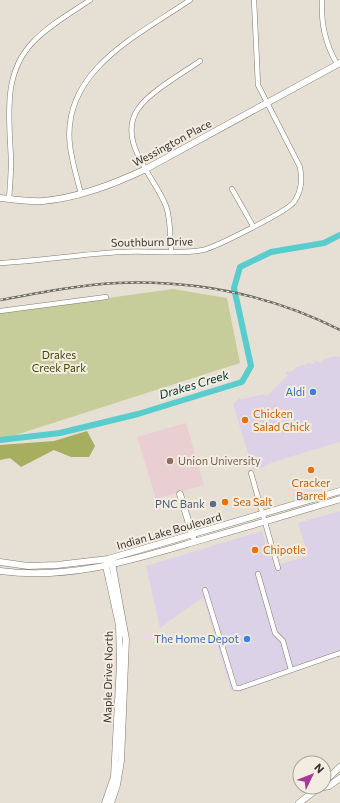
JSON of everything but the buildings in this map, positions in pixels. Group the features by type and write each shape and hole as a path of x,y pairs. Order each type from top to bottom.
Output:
{"street":[{"path":"9,199 11,165 9,108 10,89 15,72 32,43 44,32 90,0"},
{"path":"81,194 70,145 70,132 73,105 83,84 99,64 190,0"},
{"name":"Southburn Drive","path":"0,263 108,252 205,250 222,243 279,213 293,203 300,192 302,179 300,167 258,85 254,0"},
{"path":"322,0 323,31 331,53 339,64"},
{"path":"171,251 169,220 166,206 134,144 131,132 137,109 146,100 200,61"},
{"name":"Wessington Place","path":"0,198 43,201 81,194 98,189 146,169 339,64"},
{"path":"232,189 253,226"},
{"path":"0,311 106,297"},
{"path":"251,473 278,568"},
{"name":"Indian Lake Boulevard","path":"0,562 28,566 58,565 108,559 340,491"},
{"path":"180,494 192,535 196,542"},
{"name":"Indian Lake Boulevard","path":"0,571 24,574 61,573 110,566 340,499"},
{"name":"Maple Drive North","path":"108,559 121,625 122,664 116,778 111,803"},
{"path":"258,574 275,633 283,641 291,670"},
{"path":"205,590 235,688 240,688 340,653"},
{"path":"332,774 340,767"},
{"name":"Maple Drive North","path":"105,803 116,778"},
{"path":"299,803 310,795"}],"shaded area":[{"path":"335,356 340,357 340,442 273,462 262,468 253,470 233,404 239,398 242,399 264,394 265,396 268,395 288,375 286,374 287,371 290,372 297,367 309,363 314,364 315,360 320,363 324,359"},
{"name":"Union University","path":"186,423 204,485 156,499 137,437"},
{"path":"340,511 340,656 239,692 231,690 203,597 160,628 146,566 262,531 274,566 308,556 298,523"}],"green space":[{"name":"Drakes Creek Park","path":"173,289 227,298 240,363 0,440 0,313"},
{"path":"87,431 95,446 89,457 71,457 54,450 21,467 10,458 0,460 0,445 54,441"}],"waterway":[{"name":"Drakes Creek","path":"0,440 60,433 138,414 242,382 251,366 234,288 240,267 271,252 324,243 340,235"}],"railway":[{"path":"0,300 102,284 175,284 232,292 259,299 287,307 340,330"}],"place":[{"name":"Aldi","path":"313,392"},
{"name":"Chicken Salad Chick","path":"245,420"},
{"name":"Union University","path":"170,461"},
{"name":"Cracker Barrel","path":"311,470"},
{"name":"Sea Salt","path":"225,502"},
{"name":"PNC Bank","path":"213,504"},
{"name":"Chipotle","path":"255,550"},
{"name":"The Home Depot","path":"247,639"}]}
